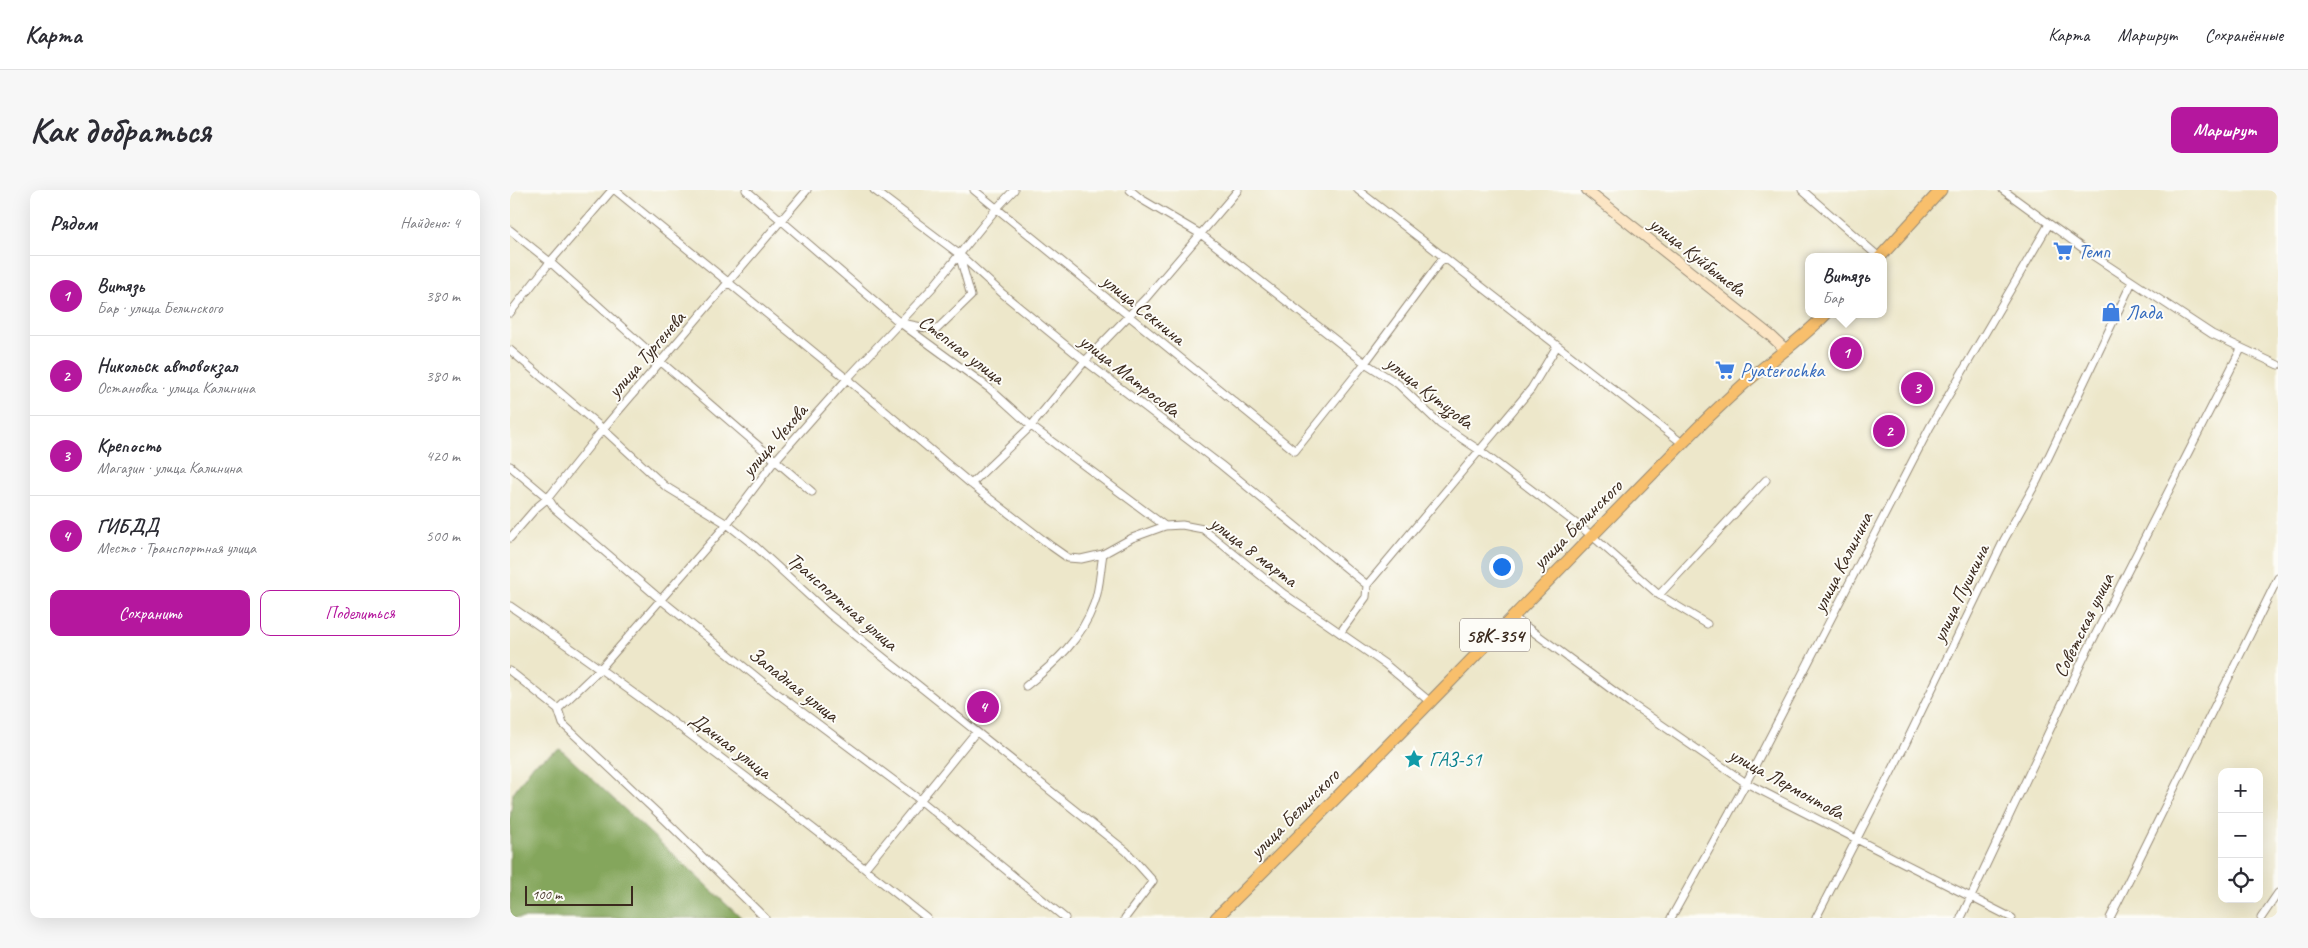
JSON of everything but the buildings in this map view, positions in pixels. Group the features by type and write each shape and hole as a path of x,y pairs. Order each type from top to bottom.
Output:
{"main road":[{"name":"улица Куйбышева","path":"1587,190 1771,336 1786,350"},
{"path":"1884,253 1940,190"},
{"name":"улица Белинского","path":"1216,918 1312,824 1429,701 1682,443 1744,384 1807,334 1822,318"}],"street":[{"path":"510,313 550,262 614,190 847,379 971,484 1068,558 1081,559 1103,554 1095,603 1077,638 1052,665 1026,686"},
{"name":"Степная улица","path":"746,190 899,322 989,388 1031,426 1165,526"},
{"name":"улица Тургенева","path":"510,538 536,508 548,498 660,361 807,190"},
{"name":"улица Матросова","path":"874,190 959,254 1003,294 1085,361 1221,465 1367,585"},
{"name":"улица Секнина","path":"974,190 1295,451 1365,363"},
{"name":"улица Чехова","path":"558,709 601,668 727,524 776,460 847,379 932,288 1014,190"},
{"name":"улица Кутузова","path":"1130,190 1141,199 1202,235 1365,363 1398,384 1440,424 1479,450 1591,535 1659,595 1707,624"},
{"path":"971,484 1031,426 1085,361 1146,298 1202,235 1238,190"},
{"path":"1358,190 1682,443"},
{"path":"1802,190 1875,253"},
{"path":"2003,190 2132,282 2212,334 2278,365"},
{"name":"улица Калинина","path":"1671,918 1746,783 1930,427 2049,224"},
{"path":"510,230 550,262 660,361 812,492"},
{"path":"899,322 936,330 971,296 959,254"},
{"path":"1365,363 1444,257"},
{"name":"улица Пушкина","path":"1816,918 1903,749 2132,282"},
{"path":"1340,633 1366,597 1367,585 1531,389 1557,346"},
{"name":"Советская улица","path":"1960,918 2086,654 2241,349"},
{"name":"Транспортная улица","path":"510,350 603,429 665,486 727,524 755,546 829,614 1126,851 1153,881 1125,918"},
{"name":"Западная улица","path":"510,466 548,498 555,509 660,599 774,691 920,800 1066,918"},
{"path":"1659,595 1722,525 1766,480"},
{"name":"улица 8 марта","path":"1103,554 1132,538 1165,526 1182,525 1203,529 1284,594 1385,664 1429,701"},
{"path":"2110,918 2278,578"},
{"name":"Дачная улица","path":"510,606 601,668 731,765 927,918"},
{"name":"улица Лермонтова","path":"1513,616 1630,703 1746,783 2012,918"},
{"path":"510,671 558,709 563,724 765,918"},
{"path":"865,868 976,732"},
{"path":"2261,918 2278,893"}],"green space":[{"path":"560,749 741,918 510,918 510,820 513,793 534,764"}],"place":[{"name":"Темп","path":"2063,251"},
{"name":"Лада","path":"2111,312"},
{"name":"Витязь","path":"1846,353"},
{"name":"Pyaterochka","path":"1725,370"},
{"name":"Крепость","path":"1917,388"},
{"name":"Никольск автовокзал","path":"1889,431"},
{"name":"ГИБДД","path":"983,707"},
{"name":"ГАЗ-51","path":"1414,759"}]}
